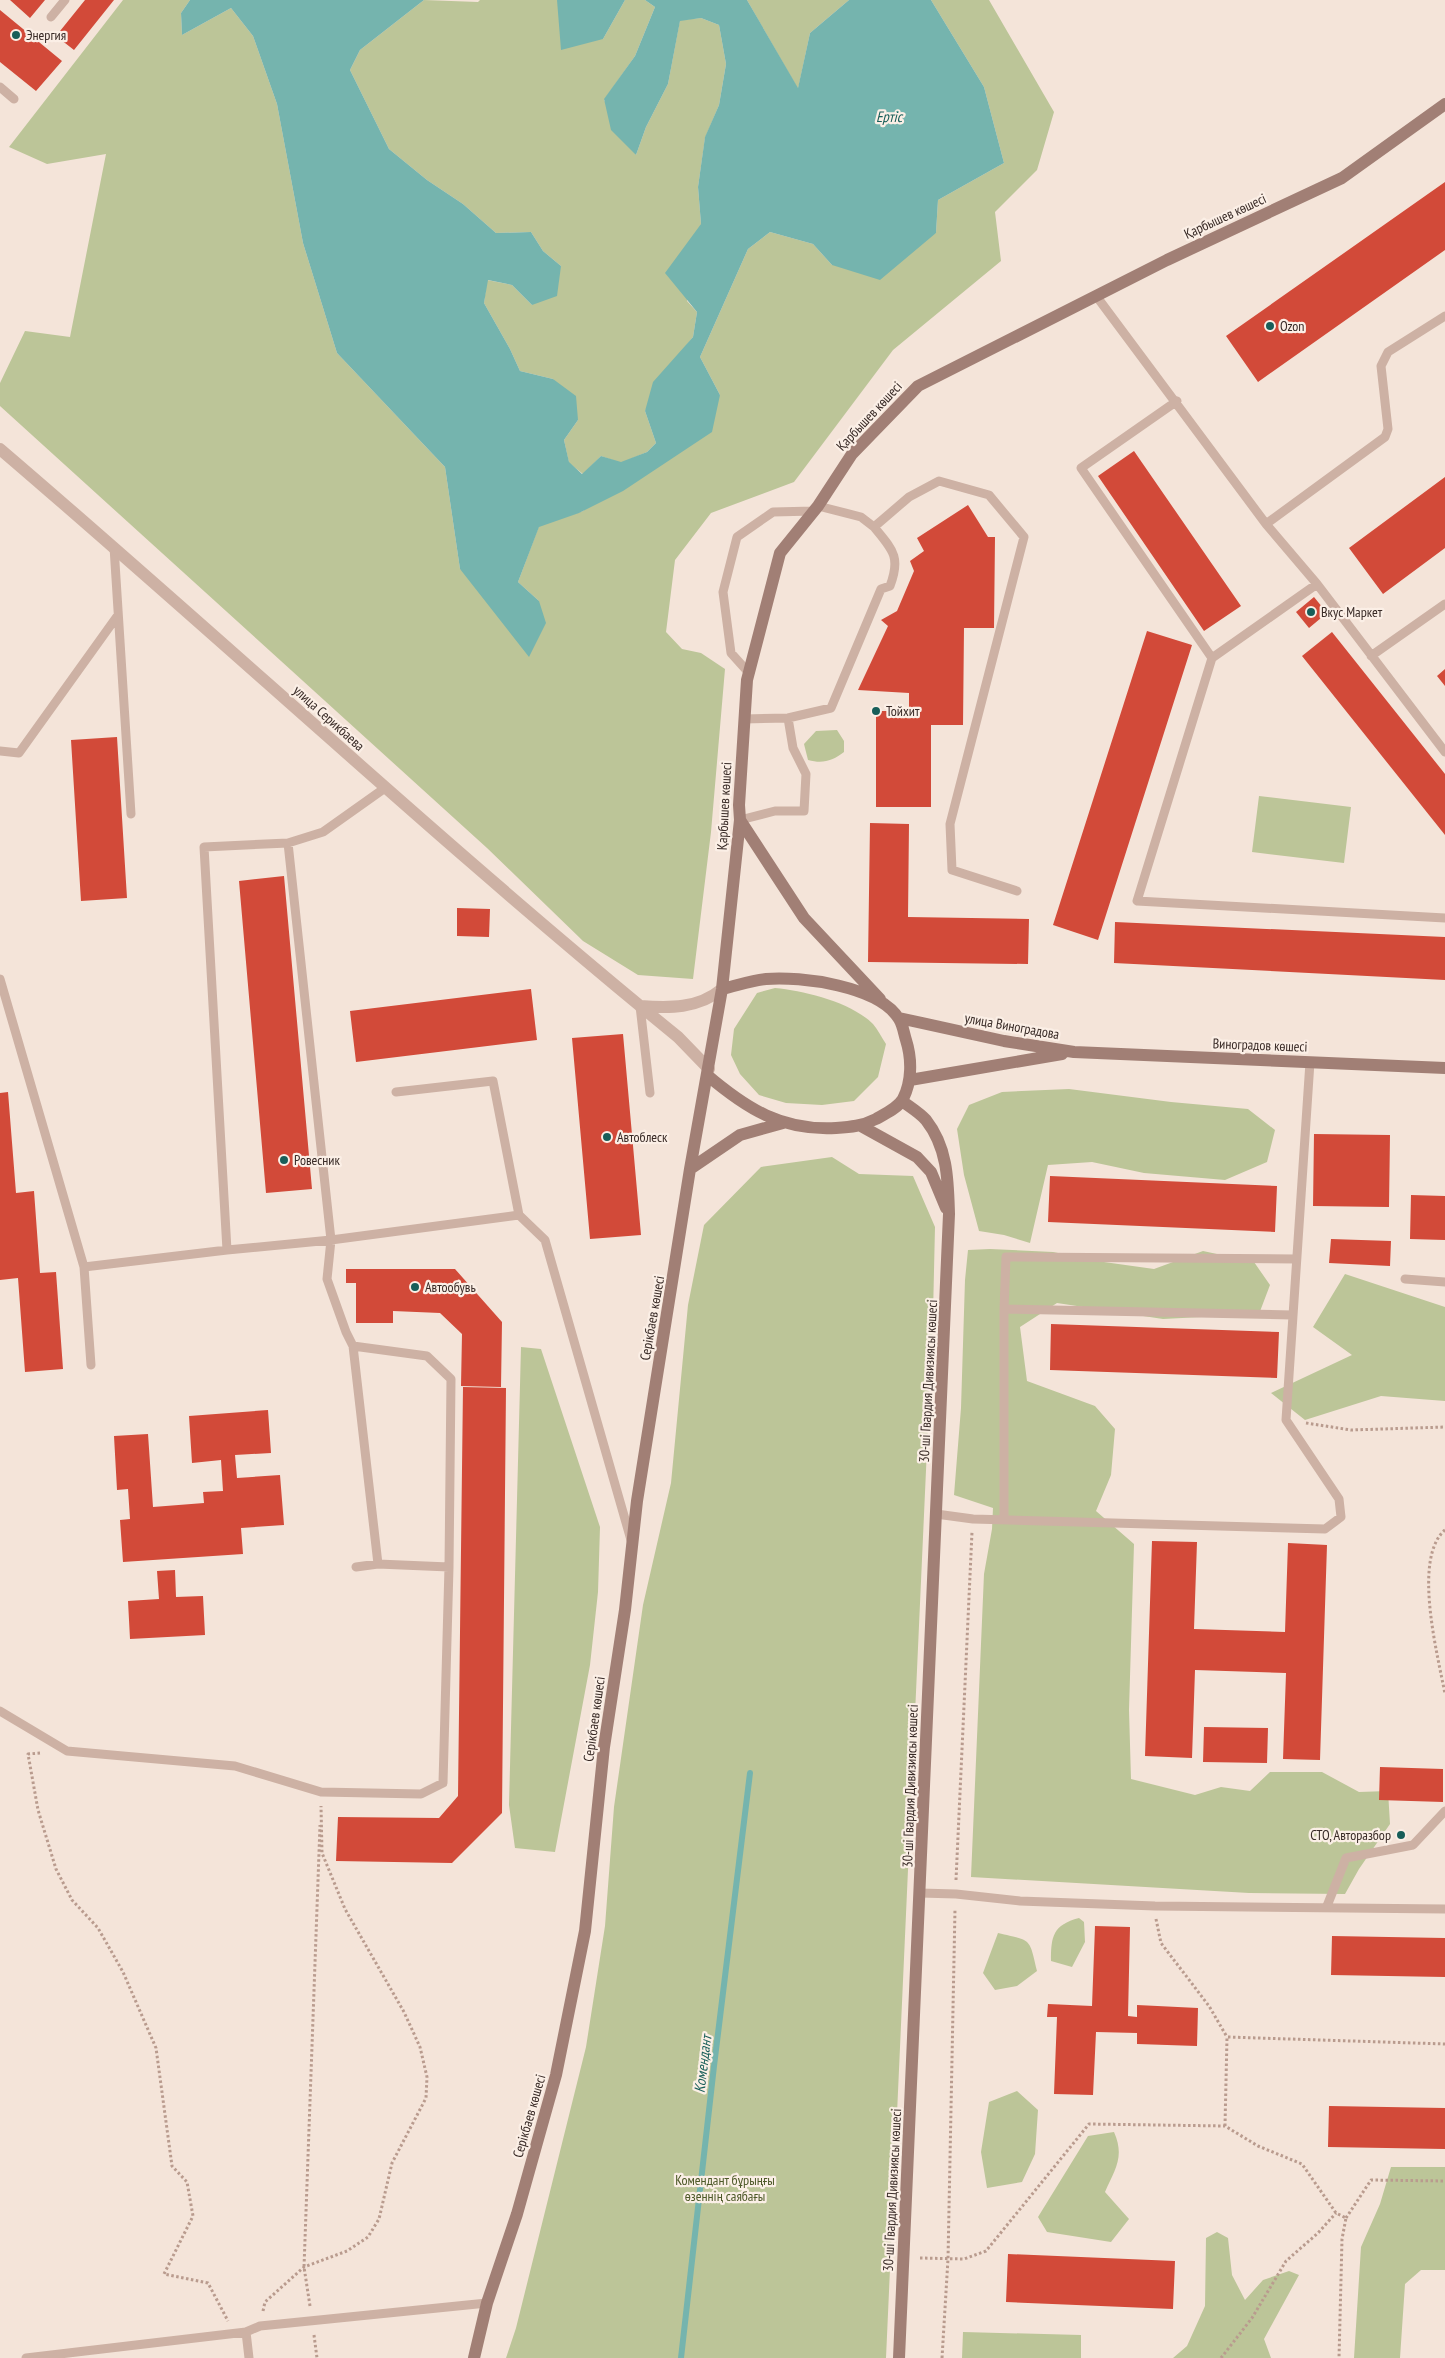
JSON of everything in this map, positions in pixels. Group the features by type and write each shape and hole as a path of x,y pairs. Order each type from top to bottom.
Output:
{"main road":[{"name":"Қарбышев көшесі","path":"708,1072 722,989 740,820 739,805 744,719 749,673 780,553 816,508 852,454 918,386 1167,260 1342,178 1445,104"},
{"path":"708,1072 733,1097 760,1113 783,1123 820,1129 861,1126 887,1114 902,1101 910,1080 909,1050 899,1018 804,918 740,820"},
{"path":"722,989 765,979 802,978 837,984 881,1001"},
{"name":"улица Виноградова","path":"899,1018 1004,1041 1074,1052"},
{"name":"улица Виноградова","path":"910,1080 1074,1052"},
{"name":"Виноградов көшесі","path":"1074,1052 1445,1068"},
{"name":"Серікбаев көшесі","path":"474,2358 487,2303 517,2214 556,2075 585,1930 604,1747 625,1610 637,1501 690,1170 708,1072"},
{"name":"30-ші Гвардия Дивизиясы көшесі","path":"898,2358 950,1214 947,1171 940,1141 926,1119 902,1101"},
{"path":"690,1170 740,1134 783,1123"},
{"path":"861,1126 917,1157 931,1172 950,1214"}],"street":[{"name":"улица Серикбаева","path":"0,449 114,547 385,788 678,1037 708,1072"},
{"path":"640,1006 678,1007 702,1002 722,989"}],"lane":[{"path":"51,17 64,0"},
{"path":"0,87 14,99"},
{"path":"1097,297 1177,401 1266,524 1317,584 1444,748"},
{"path":"1266,524 1385,437 1388,429 1381,366 1385,357 1388,352 1445,316"},
{"path":"1177,401 1080,468 1212,658"},
{"path":"874,527 909,497 939,481 989,495 1024,537 950,824 952,870 1017,891"},
{"path":"744,719 788,718 831,708 881,589 890,586 896,570 894,551 874,527 861,517 816,508 772,512 737,537 723,592 730,653 749,673"},
{"path":"114,547 131,814"},
{"path":"1317,584 1212,658 1137,901 1445,918"},
{"path":"1371,656 1445,604"},
{"path":"0,751 19,753 118,615"},
{"path":"740,820 776,812 804,811 806,774 793,748 788,718"},
{"path":"227,1250 204,847 288,843 323,832 385,788"},
{"path":"288,843 331,1240 327,1279 353,1346 378,1564"},
{"path":"0,979 84,1267 91,1365"},
{"path":"640,1006 650,1093"},
{"path":"936,1514 973,1519 1325,1529 1341,1517 1339,1499 1286,1420 1310,1062"},
{"path":"396,1092 493,1081 519,1215 545,1240 632,1543"},
{"path":"84,1267 331,1240 519,1215"},
{"path":"1004,1520 1004,1309 1006,1257 1296,1259"},
{"path":"1405,1280 1445,1282"},
{"path":"1004,1309 1292,1315"},
{"path":"0,1711 67,1750 235,1766 321,1792 421,1794 443,1783 449,1568 451,1379 427,1356 353,1346"},
{"path":"356,1567 378,1564 449,1568"},
{"path":"1327,1906 1346,1858 1412,1845 1445,1811"},
{"path":"920,1893 1155,1906 1327,1906 1445,1909"},
{"path":"26,2358 246,2332 260,2326 487,2303"},
{"path":"246,2332 249,2358"}],"path":[{"path":"1286,1420 1352,1430 1445,1426"},
{"path":"942,2358 948,2258 956,1894 973,1519"},
{"path":"1445,1530 1439,1535 1429,1566 1429,1603 1445,1694"},
{"path":"67,1750 28,1754 38,1810 56,1870 72,1900 98,1928 123,1972 156,2048 172,2166 187,2182 193,2216 164,2274 208,2283 230,2326"},
{"path":"260,2326 265,2302 304,2268 347,2251 368,2237 378,2219 392,2163 426,2098 426,2077 420,2046 404,2012 345,1909 322,1852 321,1792"},
{"path":"316,2358 304,2268 321,1792"},
{"path":"1155,1906 1161,1943 1209,2006 1227,2037 1225,2126"},
{"path":"1227,2037 1445,2044"},
{"path":"904,2258 964,2259 986,2251 1089,2124 1225,2126 1258,2146 1302,2164 1336,2214 1346,2218"},
{"path":"1339,2358 1342,2239 1346,2218 1371,2180 1445,2181"},
{"path":"1221,2358 1252,2318 1286,2260 1318,2233 1336,2214"}],"green space":[{"path":"123,0 190,0 181,13 182,35 231,8 253,36 277,104 303,243 337,353 445,467 460,569 539,601 518,582 539,526 583,511 720,395 700,357 748,249 770,232 813,244 832,265 936,233 938,200 1004,163 984,87 931,0 989,0 1054,112 1037,170 995,212 1001,261 893,350 794,482 711,513 675,560 666,632 682,649 701,653 725,669 711,832 693,979 638,975 583,941 487,848 0,406 0,383 25,331 70,337 106,154 47,164 9,147"},
{"path":"424,0 478,2 480,0 557,0 603,39 625,0 645,0 655,7 635,56 604,100 636,155 646,127 668,84 680,20 701,18 719,25 726,64 719,105 705,138 698,187 701,224 687,301 697,312 693,337 676,358 645,411 656,443 647,452 621,463 601,456 583,474 569,463 564,440 578,420 553,379 520,371 484,303 487,280 512,285 532,305 561,266 543,251 531,232 496,233 463,204 427,180 389,149 350,70 360,50"},
{"path":"747,0 849,0 810,33 798,89"},
{"path":"837,730 844,741 844,752 827,761 808,760 804,744 816,731"},
{"path":"1259,796 1351,807 1344,863 1252,852"},
{"path":"775,988 813,995 840,1004 864,1016 877,1029 886,1044 878,1077 854,1101 822,1105 786,1103 759,1095 740,1074 731,1055 734,1029 757,993"},
{"path":"1069,1089 1171,1102 1248,1109 1275,1130 1267,1162 1225,1180 1144,1173 1092,1162 1048,1165 1030,1243 1004,1235 979,1231 964,1175 957,1129 969,1105 1002,1092"},
{"name":"Комендант бұрыңғы өзеннің саябағы","path":"832,1157 859,1174 913,1176 935,1227 933,1315 886,2358 506,2358 516,2328 586,2047 605,1926 614,1807 643,1605 671,1483 688,1305 704,1225 761,1167"},
{"path":"990,1249 1053,1252 1154,1269 1203,1251 1254,1262 1270,1285 1259,1314 1163,1319 1057,1303 1020,1327 1027,1381 1095,1406 1115,1429 1111,1475 1096,1511 1134,1544 1129,1710 1131,1779 1195,1795 1221,1787 1250,1791 1270,1772 1322,1772 1359,1792 1388,1791 1390,1824 1359,1869 1345,1894 1249,1893 971,1877 984,1574 992,1529 993,1508 954,1495 961,1408 965,1280 968,1250"},
{"path":"1345,1274 1445,1307 1445,1401 1381,1396 1305,1420 1271,1393 1352,1355 1313,1327"},
{"path":"521,1347 541,1349 600,1527 598,1592 590,1665 555,1852 515,1848 509,1805"},
{"path":"1079,1918 1084,1922 1085,1942 1072,1967 1051,1961 1055,1933 1064,1924"},
{"path":"998,1933 1027,1942 1030,1946 1037,1971 1017,1986 995,1990 983,1973"},
{"path":"1017,2091 1038,2110 1035,2154 1022,2182 987,2188 981,2152 989,2102"},
{"path":"1114,2132 1119,2156 1105,2192 1129,2219 1111,2242 1047,2232 1038,2217 1088,2136"},
{"path":"1391,2167 1445,2167 1445,2270 1421,2270 1405,2284 1400,2358 1354,2358 1361,2247 1380,2204"},
{"path":"1217,2232 1228,2238 1232,2275 1245,2300 1263,2280 1289,2271 1299,2275 1264,2339 1271,2358 1173,2358 1187,2346 1205,2306 1206,2238"},
{"path":"963,2332 1081,2335 1081,2358 962,2358"}],"water":[{"name":"Ертіс","path":"190,0 424,0 360,50 350,70 389,149 427,180 463,204 496,233 531,232 543,251 561,266 557,296 532,305 512,285 488,280 484,303 520,371 553,379 576,396 578,420 564,440 569,462 582,474 601,456 621,462 647,452 656,443 645,411 653,382 693,337 697,312 665,273 701,224 698,187 705,137 719,105 726,64 719,25 701,18 680,21 668,84 646,127 636,155 611,130 604,99 635,56 655,7 645,0 747,0 798,88 810,33 849,0 931,0 984,87 1004,163 938,200 936,233 880,280 832,265 813,244 770,232 748,249 700,357 720,395 712,432 623,491 579,513 539,527 518,582 539,601 546,623 529,657 460,569 445,467 337,353 303,243 277,104 253,36 231,8 182,35 181,13"},
{"path":"557,0 625,0 603,39 561,50"}],"building":[{"path":"10,0 45,0 30,18"},
{"path":"85,0 114,0 74,50 56,36"},
{"name":"Энергия","path":"0,10 62,61 36,91 0,62"},
{"path":"1445,182 1445,250 1258,382 1226,336"},
{"path":"1134,451 1241,606 1204,631 1098,476"},
{"path":"1445,477 1445,548 1383,594 1349,548"},
{"path":"968,505 988,537 995,537 994,628 964,628 963,725 931,725 931,807 876,807 876,711 909,711 909,693 858,690 888,626 881,620 897,611 914,571 910,561 924,551 917,538"},
{"name":"Вкус Маркет","path":"1314,597 1327,613 1309,628 1296,612"},
{"path":"1147,631 1192,645 1098,940 1053,925"},
{"path":"1332,632 1445,774 1445,835 1302,656"},
{"path":"1445,669 1445,686 1437,676"},
{"path":"117,737 127,898 81,901 71,740"},
{"path":"870,823 909,824 908,917 1029,919 1028,964 868,962"},
{"path":"284,876 312,1189 266,1193 239,881"},
{"path":"457,908 490,909 489,937 457,936"},
{"path":"1115,922 1445,937 1445,980 1114,963"},
{"path":"531,989 537,1040 356,1062 350,1011"},
{"name":"Автоблеск","path":"623,1034 641,1235 590,1239 572,1038"},
{"path":"8,1092 16,1193 34,1191 40,1273 56,1272 63,1369 25,1372 18,1278 0,1280 0,1093"},
{"path":"1314,1134 1390,1135 1389,1207 1313,1206"},
{"path":"1050,1176 1277,1186 1275,1232 1048,1222"},
{"path":"1411,1195 1445,1196 1445,1240 1410,1239"},
{"path":"1331,1239 1391,1241 1390,1266 1329,1263"},
{"path":"346,1269 455,1269 502,1322 501,1387 461,1386 462,1334 440,1313 393,1311 393,1323 356,1323 356,1283 346,1283"},
{"path":"1051,1324 1279,1332 1277,1378 1050,1370"},
{"path":"463,1387 506,1388 502,1813 452,1863 336,1861 338,1817 439,1818 458,1796"},
{"path":"268,1410 271,1453 235,1455 237,1478 280,1475 284,1525 241,1528 243,1554 123,1562 120,1520 130,1519 128,1489 117,1490 114,1436 148,1434 153,1507 204,1503 203,1492 223,1491 221,1460 192,1463 189,1416"},
{"path":"1152,1541 1197,1542 1194,1629 1285,1632 1288,1543 1327,1545 1320,1760 1283,1759 1286,1673 1195,1670 1192,1758 1145,1756"},
{"path":"175,1570 176,1597 203,1596 205,1635 130,1639 128,1601 159,1599 157,1571"},
{"path":"1204,1727 1268,1728 1267,1763 1203,1762"},
{"path":"1380,1767 1443,1769 1443,1802 1379,1800"},
{"path":"1095,1926 1130,1927 1128,2016 1137,2017 1137,2005 1198,2008 1197,2046 1137,2044 1137,2033 1096,2032 1093,2095 1054,2094 1057,2017 1047,2017 1048,2004 1092,2006"},
{"path":"1332,1936 1445,1938 1445,1977 1331,1975"},
{"path":"1329,2106 1445,2108 1445,2149 1328,2147"},
{"path":"1008,2254 1175,2261 1173,2309 1006,2302"}],"waterway":[{"name":"Комендант","path":"681,2358 750,1773"}],"place":[{"name":"Энергия","path":"16,35"},
{"name":"Ozon","path":"1270,326"},
{"name":"Вкус Маркет","path":"1311,612"},
{"name":"Тойхит","path":"876,711"},
{"name":"Автоблеск","path":"607,1137"},
{"name":"Ровесник","path":"284,1160"},
{"name":"Автообувь","path":"415,1287"},
{"name":"СТО, Авторазбор","path":"1401,1835"}]}
